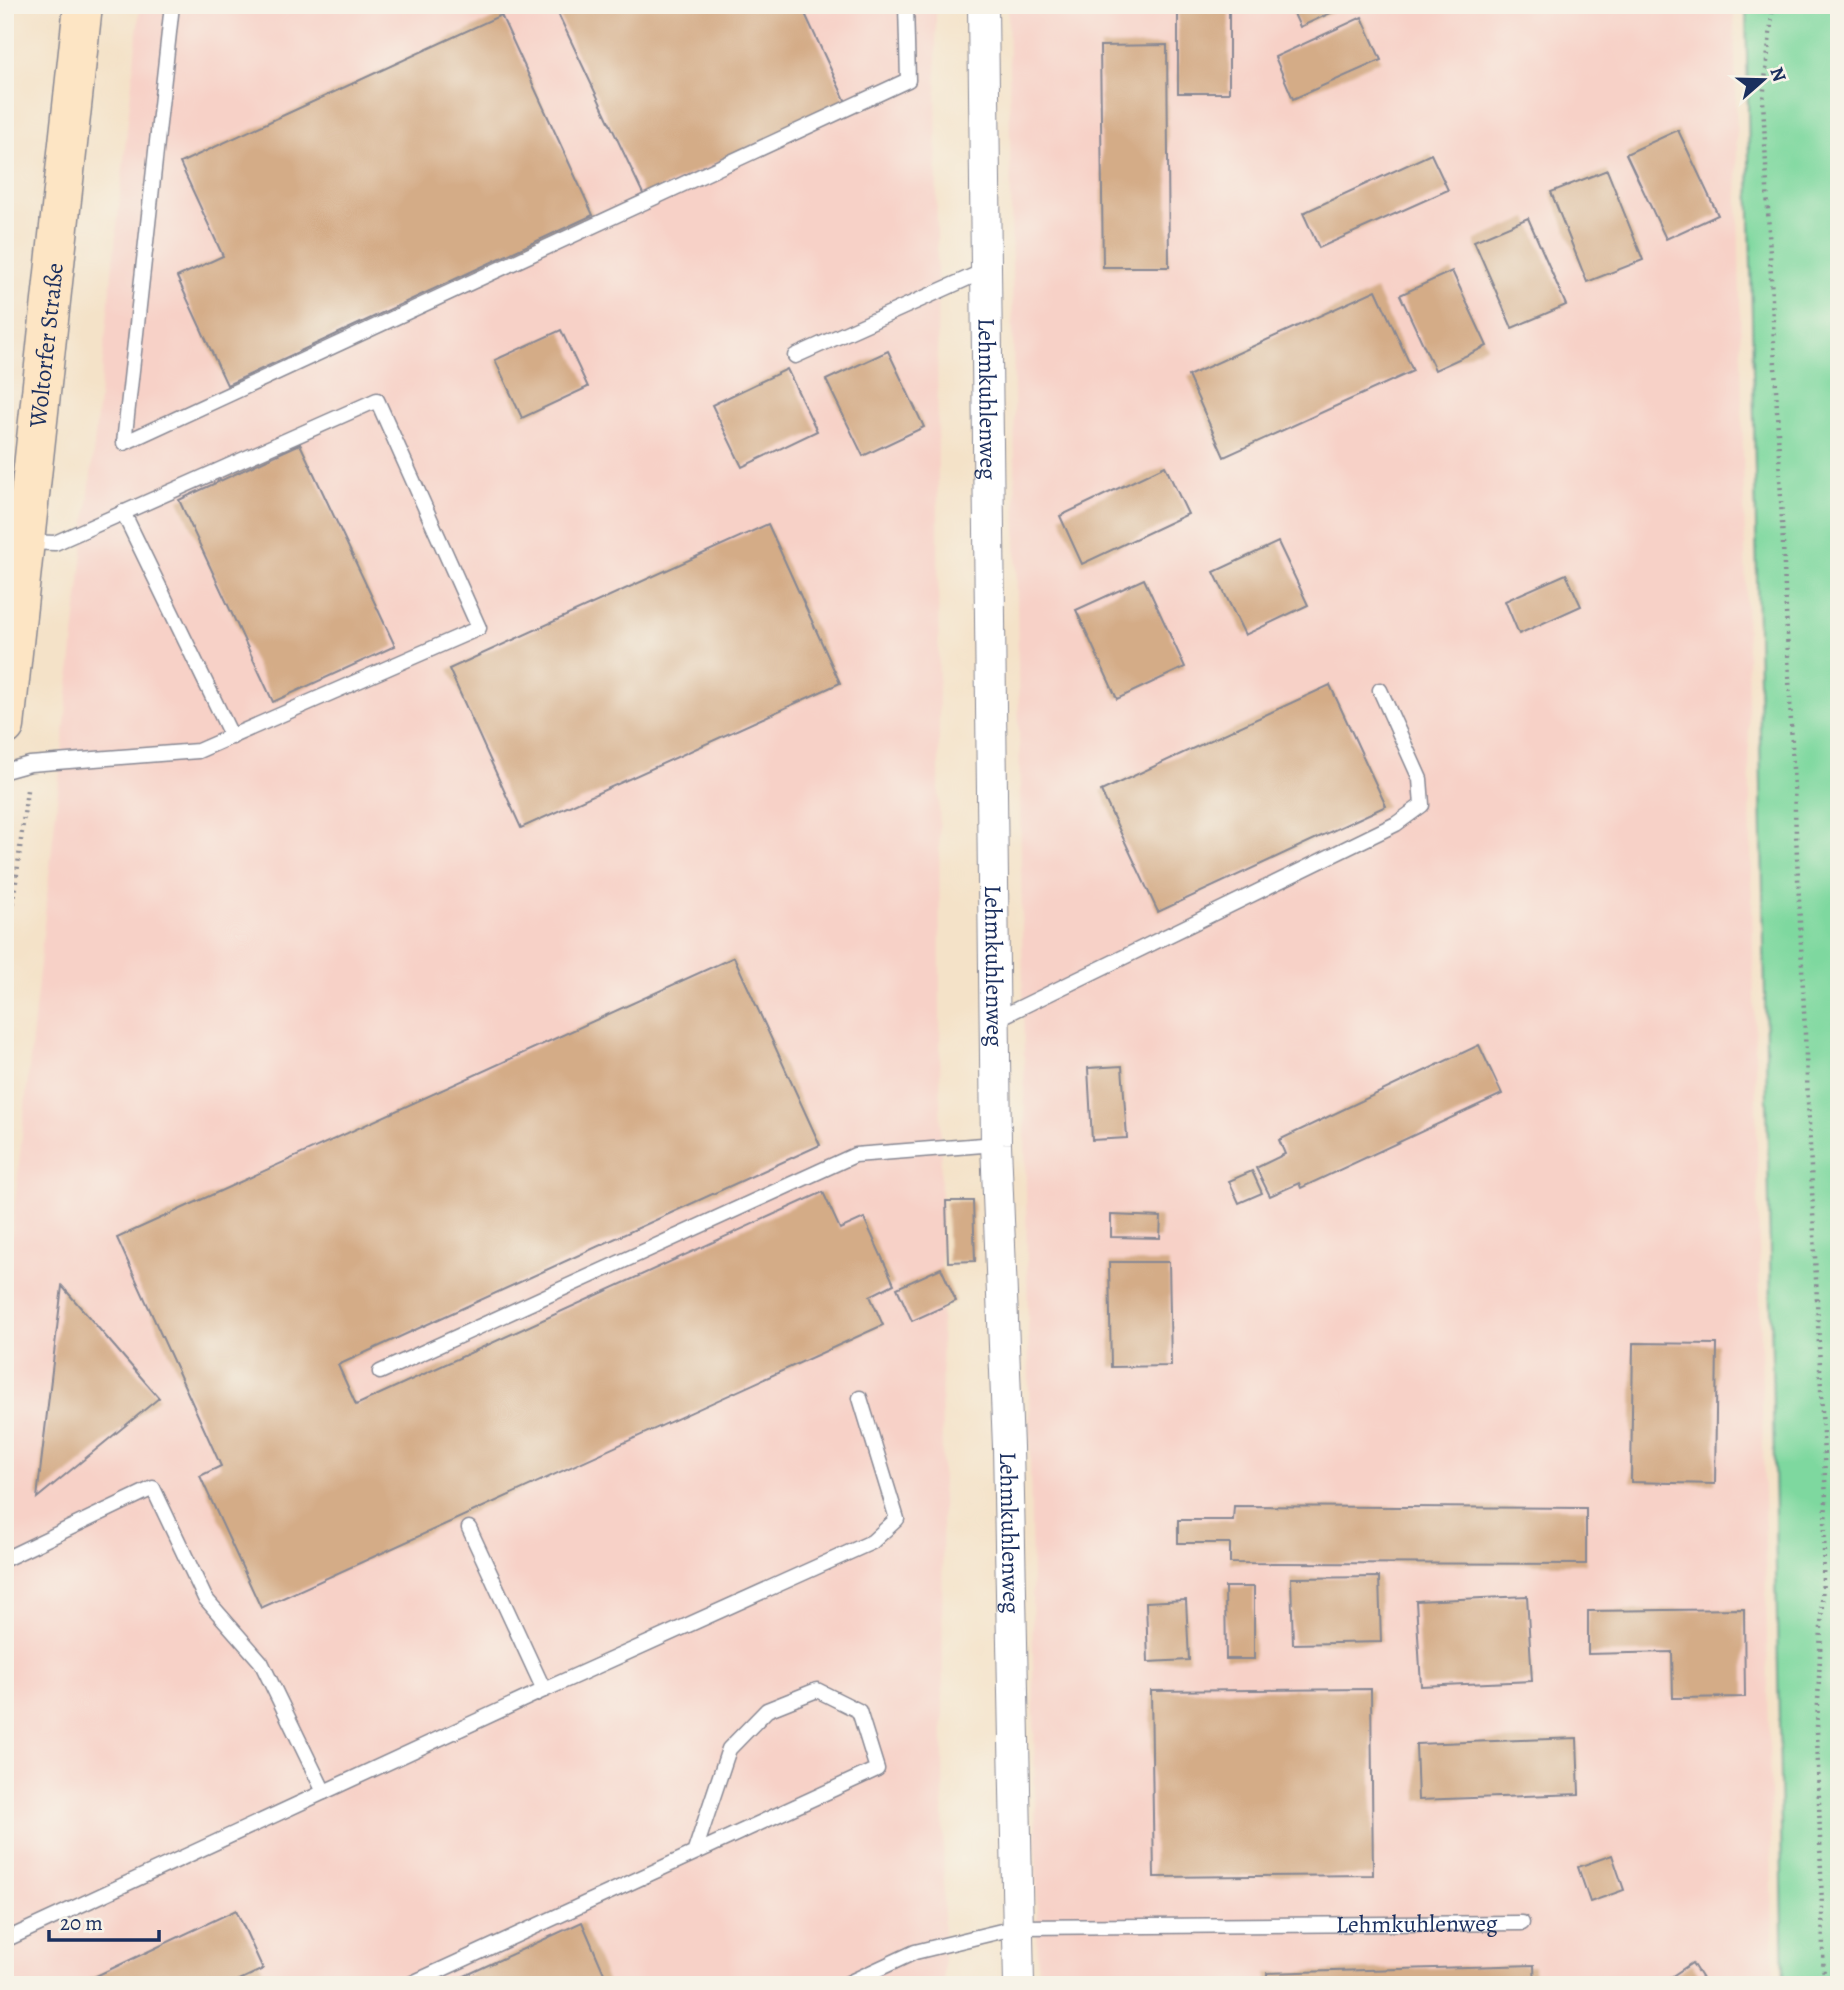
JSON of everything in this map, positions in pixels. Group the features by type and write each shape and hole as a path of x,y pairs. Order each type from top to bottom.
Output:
{"street":[{"name":"Woltorfer Straße","path":"5,726 83,5"},
{"name":"Lehmkuhlenweg","path":"983,5 996,1144 1008,1447 1019,1985"}],"lane":[{"path":"172,5 124,443 908,80 906,5"},
{"path":"795,356 986,270"},
{"path":"5,771 30,764 198,751 479,628 377,400 55,542 24,541"},
{"path":"123,512 232,737"},
{"path":"995,1020 1396,824 1422,805 1420,779 1380,690"},
{"path":"380,1372 855,1155 996,1144"},
{"path":"5,1940 544,1690 872,1542 897,1519 860,1398"},
{"path":"5,1559 153,1488 205,1598 261,1662 324,1792"},
{"path":"469,1528 544,1690"},
{"path":"408,1985 877,1769 859,1712 817,1690 767,1710 729,1749 695,1851"},
{"name":"Lehmkuhlenweg","path":"1018,1927 1522,1923"},
{"path":"844,1985 915,1952 1018,1927"}],"path":[{"path":"1773,5 1763,99 1826,1501 1817,1728 1824,1985"}],"shaded area":[{"path":"140,5 936,5 944,1985 5,1985 5,1298"},
{"path":"1008,5 1734,5 1774,1985 1038,1985"}],"green space":[{"path":"1746,5 1839,5 1839,1985 1784,1985"}],"building":[{"path":"554,5 801,5 846,102 644,196"},
{"path":"1178,5 1229,5 1229,93 1178,93"},
{"path":"1290,5 1348,5 1300,27"},
{"path":"501,15 593,215 227,385 177,277 223,256 180,163"},
{"path":"1362,17 1381,60 1293,99 1275,57"},
{"path":"1167,45 1169,267 1103,267 1100,46"},
{"path":"1678,130 1718,215 1666,239 1626,154"},
{"path":"1431,154 1448,190 1319,248 1303,213"},
{"path":"1607,170 1643,260 1587,282 1551,192"},
{"path":"1528,218 1566,305 1512,328 1474,241"},
{"path":"1452,271 1487,346 1435,370 1400,295"},
{"path":"1376,290 1413,371 1224,457 1188,376"},
{"path":"561,330 588,387 522,418 495,360"},
{"path":"888,351 924,427 863,456 826,380"},
{"path":"787,369 817,431 742,467 712,405"},
{"path":"300,444 395,646 273,702 179,500"},
{"path":"1165,466 1188,514 1082,564 1060,516"},
{"path":"768,524 840,683 521,828 449,669"},
{"path":"1278,542 1308,605 1245,635 1214,572"},
{"path":"1566,574 1581,606 1519,634 1505,601"},
{"path":"1144,579 1185,667 1117,699 1076,610"},
{"path":"1330,685 1386,806 1158,912 1101,791"},
{"path":"734,957 820,1145 338,1365 356,1405 823,1192 840,1229 864,1218 894,1284 870,1296 883,1325 261,1608 200,1476 221,1466 117,1238"},
{"path":"1479,1045 1502,1094 1301,1188 1299,1183 1270,1196 1256,1168 1285,1154 1279,1140"},
{"path":"1122,1066 1127,1138 1092,1140 1088,1068"},
{"path":"1252,1171 1262,1193 1239,1203 1229,1181"},
{"path":"946,1201 973,1201 975,1261 948,1262"},
{"path":"1111,1215 1161,1217 1160,1238 1111,1237"},
{"path":"1109,1262 1169,1262 1171,1366 1111,1367"},
{"path":"941,1268 956,1301 912,1321 897,1288"},
{"path":"62,1286 159,1398 37,1498"},
{"path":"1633,1343 1717,1344 1715,1484 1631,1482"},
{"path":"1234,1506 1586,1508 1586,1564 1230,1563 1230,1543 1178,1543 1178,1520 1233,1520"},
{"path":"1379,1577 1381,1642 1293,1644 1291,1578"},
{"path":"1225,1587 1254,1587 1254,1659 1226,1659"},
{"path":"1527,1596 1532,1681 1421,1686 1416,1601"},
{"path":"1186,1600 1189,1660 1148,1662 1146,1602"},
{"path":"1744,1609 1745,1697 1673,1698 1672,1652 1588,1654 1588,1611"},
{"path":"1371,1689 1373,1875 1154,1877 1151,1691"},
{"path":"1577,1738 1579,1794 1418,1800 1416,1744"},
{"path":"1612,1855 1624,1890 1590,1902 1578,1867"},
{"path":"236,1910 263,1969 229,1985 77,1985"},
{"path":"582,1922 609,1985 445,1985"},
{"path":"1692,1963 1706,1985 1659,1985"},
{"path":"1534,1965 1535,1985 1267,1985 1267,1973"}]}
